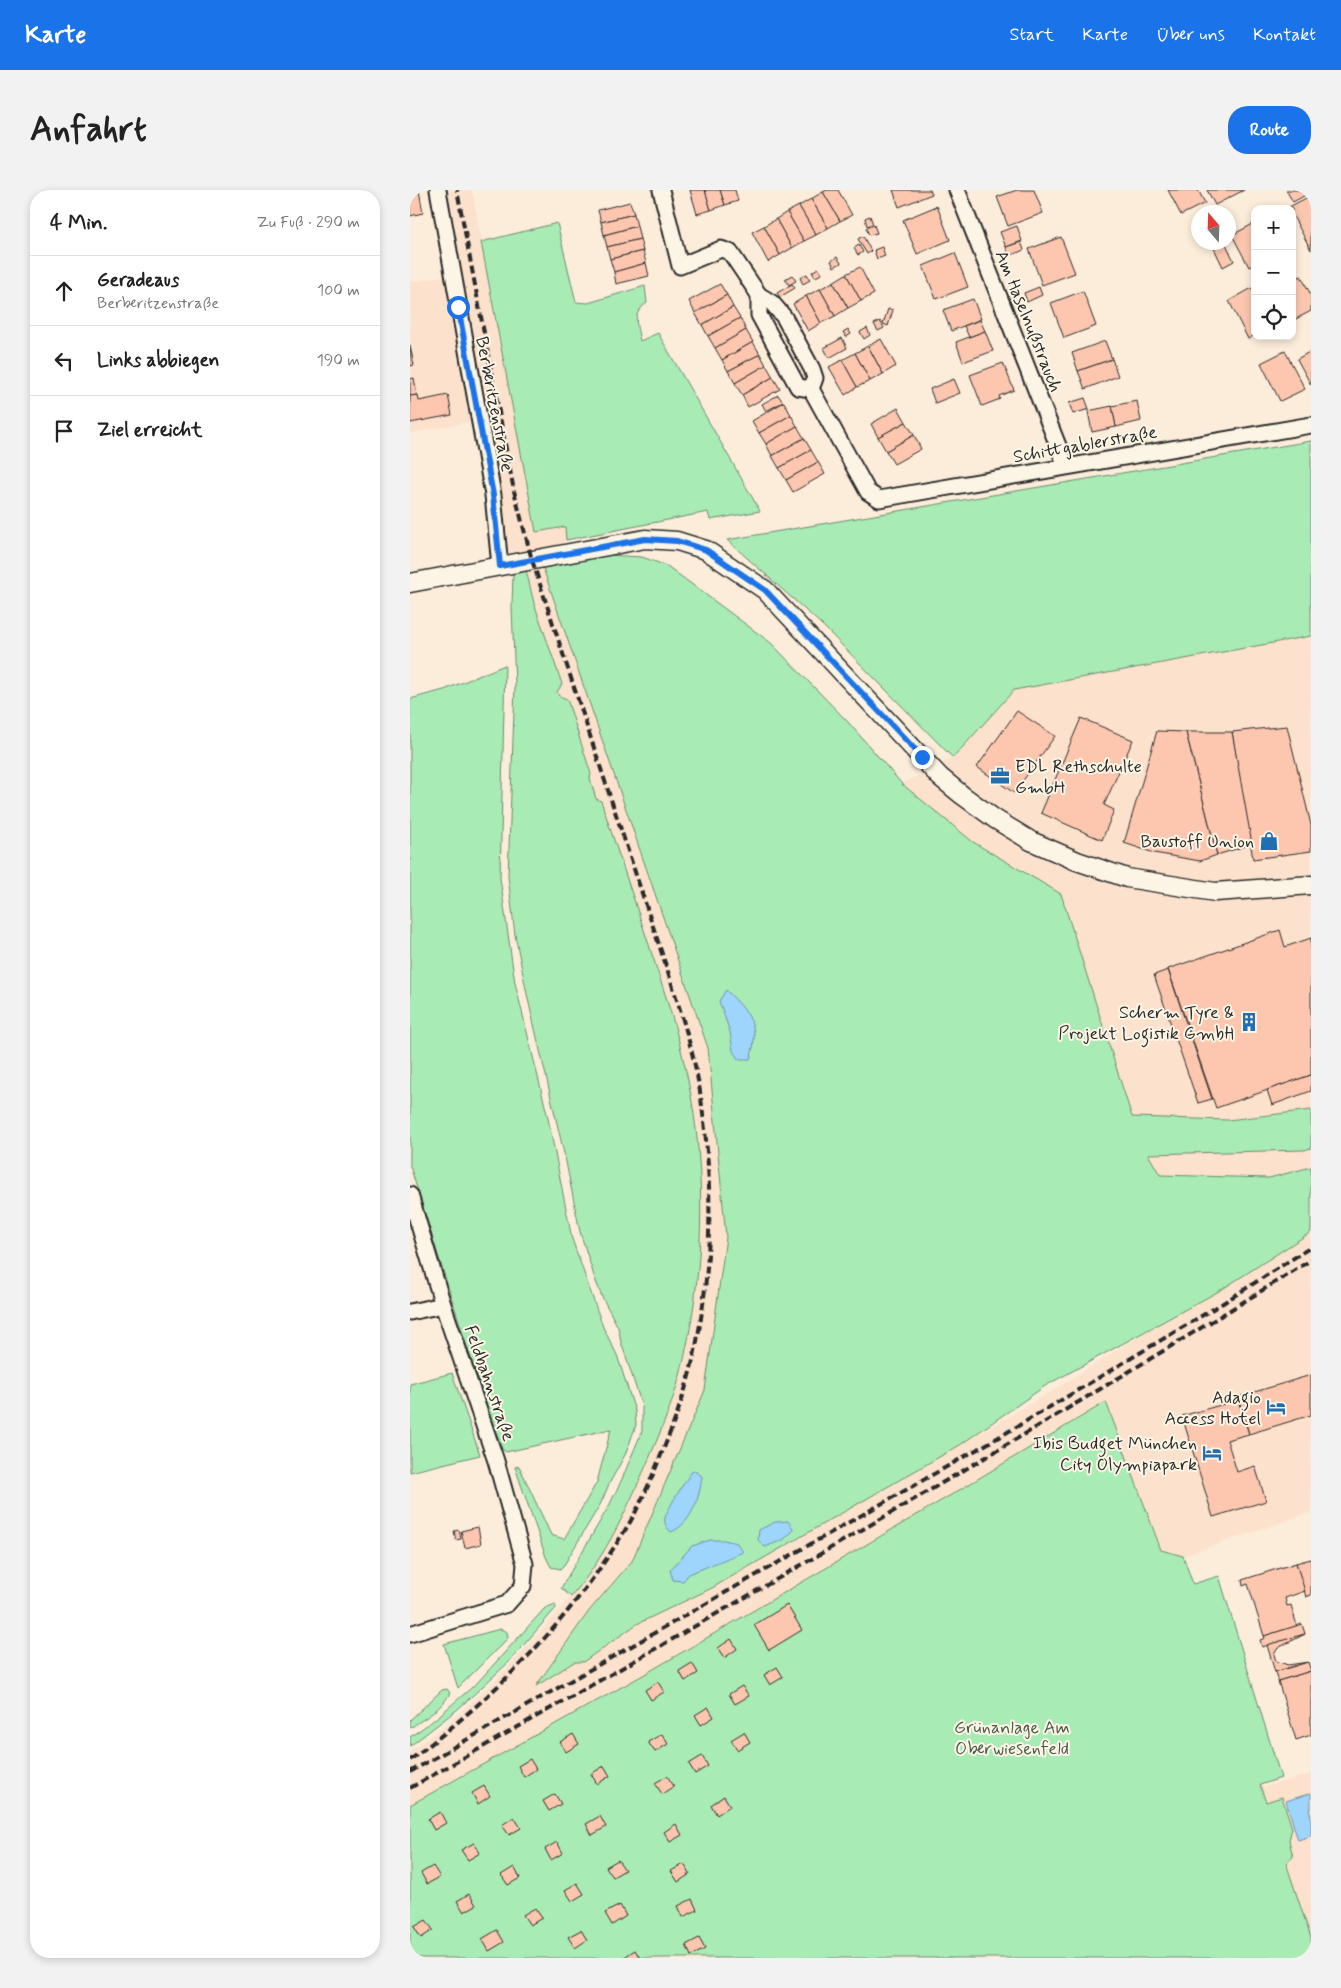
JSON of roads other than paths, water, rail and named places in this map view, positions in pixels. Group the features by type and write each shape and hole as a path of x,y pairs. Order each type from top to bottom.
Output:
{"street":[{"name":"Berberitzenstraße","path":"438,190 493,495 500,566"},
{"path":"661,190 680,266 721,249 730,252 759,295 772,303 788,325 812,369 815,378 811,389 798,387 759,315 759,295"},
{"name":"Am Haselnußstrauch","path":"957,190 1066,466"},
{"name":"Schittgablerstraße","path":"811,389 868,492 879,499 1311,425"},
{"path":"410,583 645,539 677,541 706,550 765,590 940,777 995,819 1032,841 1077,861 1127,878 1215,892 1311,885"},
{"name":"Feldbahnstraße","path":"410,1195 444,1306 496,1462 525,1564 523,1586 507,1604 410,1634"},
{"path":"410,1312 444,1306"}],"water":[{"path":"726,990 751,1020 754,1037 750,1059 738,1059 733,1051 730,1032 719,1001"},
{"path":"693,1470 702,1476 697,1500 690,1516 671,1532 665,1524 665,1518"},
{"path":"788,1521 794,1530 783,1540 765,1547 758,1540 759,1530 775,1522"},
{"path":"710,1540 724,1540 737,1543 743,1552 689,1574 683,1581 673,1580 670,1570 692,1546"},
{"path":"1311,1793 1311,1808 1309,1809 1311,1836 1298,1840 1286,1801"}],"railway":[{"path":"410,1760 471,1711 526,1658 577,1600 633,1516 667,1441 691,1370 706,1282 709,1224 706,1136 700,1090 693,1059 671,981 532,560 514,491 457,190"},
{"path":"410,1772 1013,1429 1223,1303 1311,1247"},
{"path":"410,1788 864,1529 1200,1329 1311,1260"}],"place":[{"name":"EDL Rethschulte GmbH","path":"1000,776"},
{"name":"Baustoff Union","path":"1269,841"},
{"name":"Scherm Tyre & Projekt Logistik GmbH","path":"1249,1022"},
{"name":"Adagio Access Hotel","path":"1276,1407"},
{"name":"Ibis Budget München City Olympiapark","path":"1212,1453"}],"park label":[{"name":"Grünanlage Am Oberwiesenfeld","path":"1012,1737"}]}
